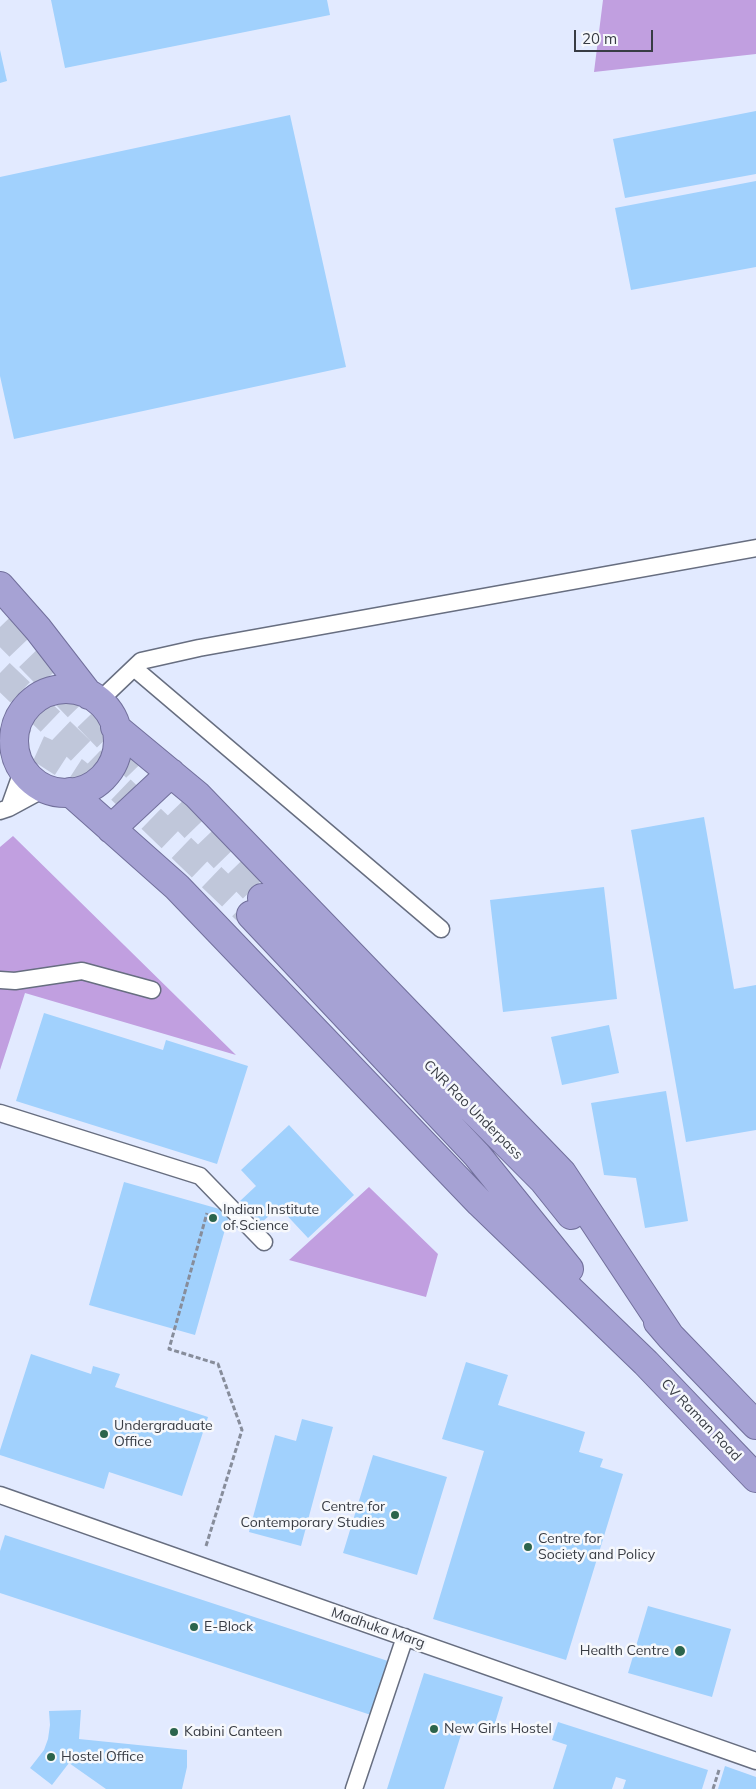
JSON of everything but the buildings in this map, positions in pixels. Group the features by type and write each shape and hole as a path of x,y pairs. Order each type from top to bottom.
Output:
{"highway":[{"path":"0,586 38,628 94,698"},
{"path":"61,689 78,690 105,706 114,721 118,736 116,752 111,767 100,780 86,789 58,790 38,785 13,762 15,728 9,717 21,713 31,701 45,693 61,689"},
{"path":"115,727 197,795 562,1173 670,1336 756,1425"},
{"path":"112,829 171,773"},
{"path":"58,790 112,829 177,887 480,1203 646,1363"},
{"name":"CNR Rao Underpass","path":"646,1363 477,1155 256,906 543,1180 670,1336"},
{"name":"CV Raman Road","path":"646,1363 756,1478"}],"lane":[{"path":"94,698 141,661 199,648 756,548"},
{"path":"134,668 441,929"},
{"path":"5,810 13,762"},
{"path":"5,810 58,790"},
{"path":"0,980 15,981 82,971 152,990"},
{"path":"0,1113 200,1176 264,1242"},
{"name":"Madhuka Marg","path":"0,1495 756,1761"},
{"path":"354,1789 404,1637"}],"path":[{"path":"199,1566 242,1430 218,1364 169,1349 214,1190"}],"shaded area":[{"path":"603,0 756,0 756,54 594,72"},
{"path":"13,836 236,1055 25,993 0,1070 0,847"},
{"path":"369,1187 438,1254 426,1297 289,1260"}],"tunnel":[{"path":"0,627 262,898"},
{"path":"0,673 251,915"},
{"path":"0,732 45,752 76,772 103,794"}],"place":[{"name":"Indian Institute of Science","path":"213,1218"},
{"name":"Undergraduate Office","path":"104,1434"},
{"name":"Centre for Contemporary Studies","path":"395,1515"},
{"name":"Centre for Society and Policy","path":"528,1547"},
{"name":"E-Block","path":"194,1627"},
{"name":"Health Centre","path":"680,1651"},
{"name":"New Girls Hostel","path":"434,1729"},
{"name":"Kabini Canteen","path":"174,1732"},
{"name":"Hostel Office","path":"51,1757"}]}
